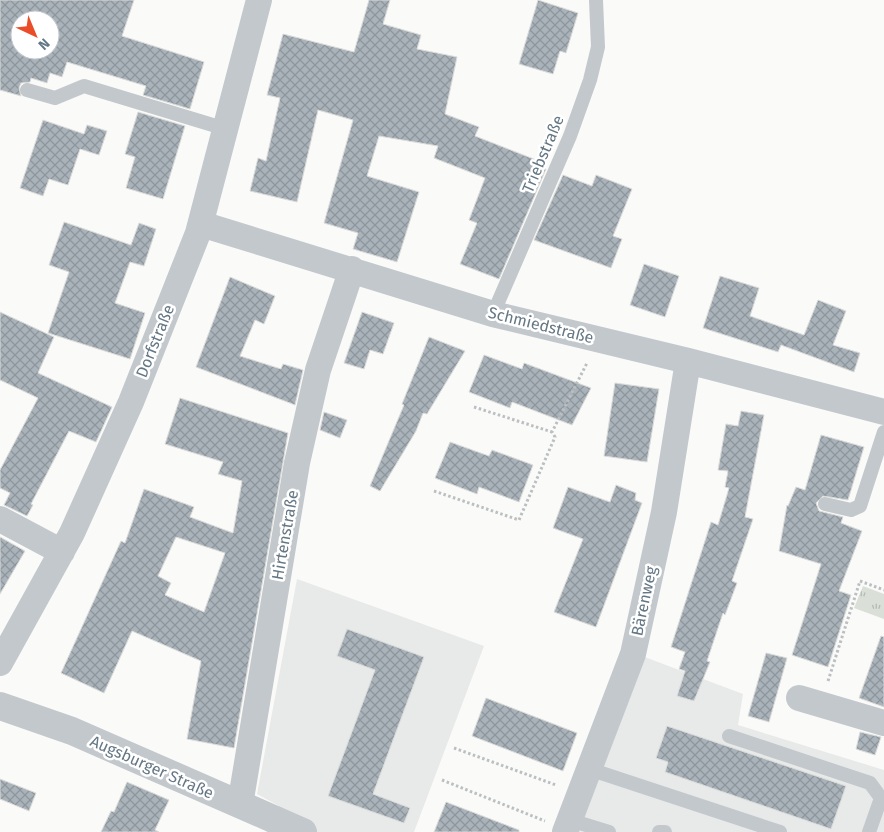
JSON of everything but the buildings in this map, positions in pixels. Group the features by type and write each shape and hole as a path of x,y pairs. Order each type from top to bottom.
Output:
{"street":[{"name":"Dorfstraße","path":"0,663 62,552 131,402 201,224 259,0"},
{"name":"Schmiedstraße","path":"201,224 493,314 688,361 884,412"},
{"name":"Hirtenstraße","path":"240,805 298,463 318,370 352,269"},
{"name":"Bärenweg","path":"567,827 633,654 664,512 688,361"},
{"path":"0,519 62,552"},
{"path":"810,701 884,723"},
{"name":"Augsburger Straße","path":"0,706 72,731 240,805 262,824 303,832"}],"lane":[{"name":"Triebstraße","path":"493,314 570,136 590,80 598,47 596,0"},
{"path":"27,90 55,98 84,86 226,129"},
{"path":"825,504 851,510 860,506 884,432"},
{"path":"728,736 870,783 881,798 869,832"},
{"path":"589,769 780,832"},
{"path":"567,827 609,832"},
{"path":"659,832 665,832"}],"path":[{"path":"552,432 599,340"},
{"path":"434,491 518,520 556,437 552,432 474,407"},
{"path":"810,701 860,581 884,590"},
{"path":"454,748 580,794"},
{"path":"442,780 567,827"}],"shaded area":[{"path":"297,579 484,646 414,832 266,832 279,806 257,794"},
{"path":"626,650 743,694 738,725 884,770 884,832 557,832"}],"green space":[{"path":"863,586 884,594 884,619 854,608"}]}
